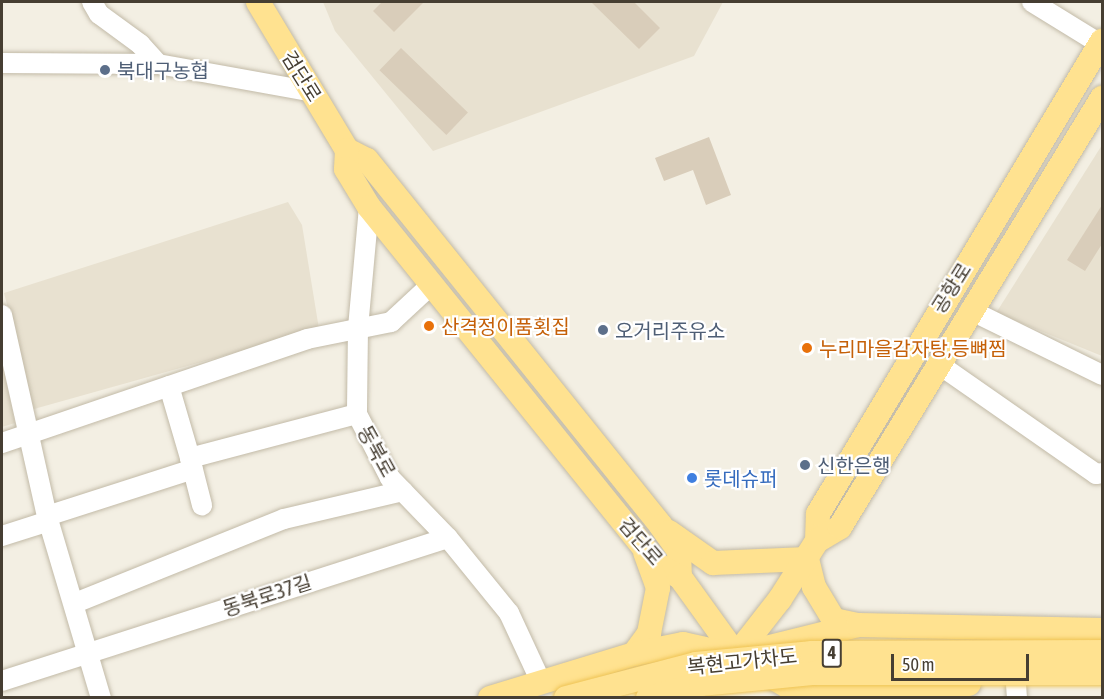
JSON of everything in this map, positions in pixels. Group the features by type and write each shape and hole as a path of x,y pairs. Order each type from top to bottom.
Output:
{"main road":[{"name":"검단로","path":"258,2 347,150 367,160 661,526 679,552 680,577"},
{"name":"공항로","path":"812,550 818,514 1102,43"},
{"name":"공항로","path":"693,698 704,694 737,656 812,550 840,527 937,363 1102,98"},
{"name":"검단로","path":"347,150 346,169 369,207 658,565 680,577"},
{"path":"661,526 713,563 812,550 814,586 834,620 858,625 1102,630"},
{"path":"634,654 649,633 658,588 643,545"},
{"path":"680,577 737,656 737,698"},
{"path":"737,656 858,625"},
{"path":"993,627 930,644 924,663 934,675 965,684 1016,691 1102,684"},
{"path":"490,698 634,654 683,644 737,656 797,692 829,694 965,684"},
{"name":"복현고가차도","path":"566,698 696,664 812,653 1102,652"},
{"path":"594,666 635,672 640,692 636,698"},
{"name":"복현고가차도","path":"648,698 701,684 813,673 1102,673"}],"street":[{"path":"92,2 99,14 140,44 158,64"},
{"path":"1032,2 1102,43"},
{"path":"2,63 158,64 313,92"},
{"name":"동북로","path":"369,207 358,328 357,414 390,478 448,538 509,613 541,682"},
{"path":"2,443 307,339 391,322 432,284"},
{"name":"공항로","path":"970,310 1102,375"},
{"path":"2,315 31,433 48,519 75,603 86,652 101,698"},
{"path":"937,363 1096,474 1102,473"},
{"path":"169,386 202,506"},
{"path":"2,536 192,463 357,414"},
{"path":"75,603 284,519 403,492"},
{"name":"동북로37길","path":"2,681 86,652 448,538"}],"shaded area":[{"path":"323,2 723,2 694,56 433,151 335,31"},
{"path":"1102,145 1102,356 996,313"},
{"path":"288,202 302,225 319,329 34,409 4,293"},
{"path":"2,361 15,423 2,427"}],"building":[{"path":"382,2 424,2 394,32 373,11"},
{"path":"591,2 634,2 660,28 639,49"},
{"path":"401,48 468,113 446,135 379,70"},
{"path":"709,137 731,195 706,205 693,170 664,181 655,158"},
{"path":"1102,205 1102,244 1085,271 1067,260"}],"place":[{"name":"북대구농협","path":"105,70"},
{"name":"산격정이품횟집","path":"429,326"},
{"name":"오거리주유소","path":"603,330"},
{"name":"누리마을감자탕,등뼈찜","path":"807,348"},
{"name":"신한은행","path":"805,465"},
{"name":"롯데슈퍼","path":"692,478"}]}
